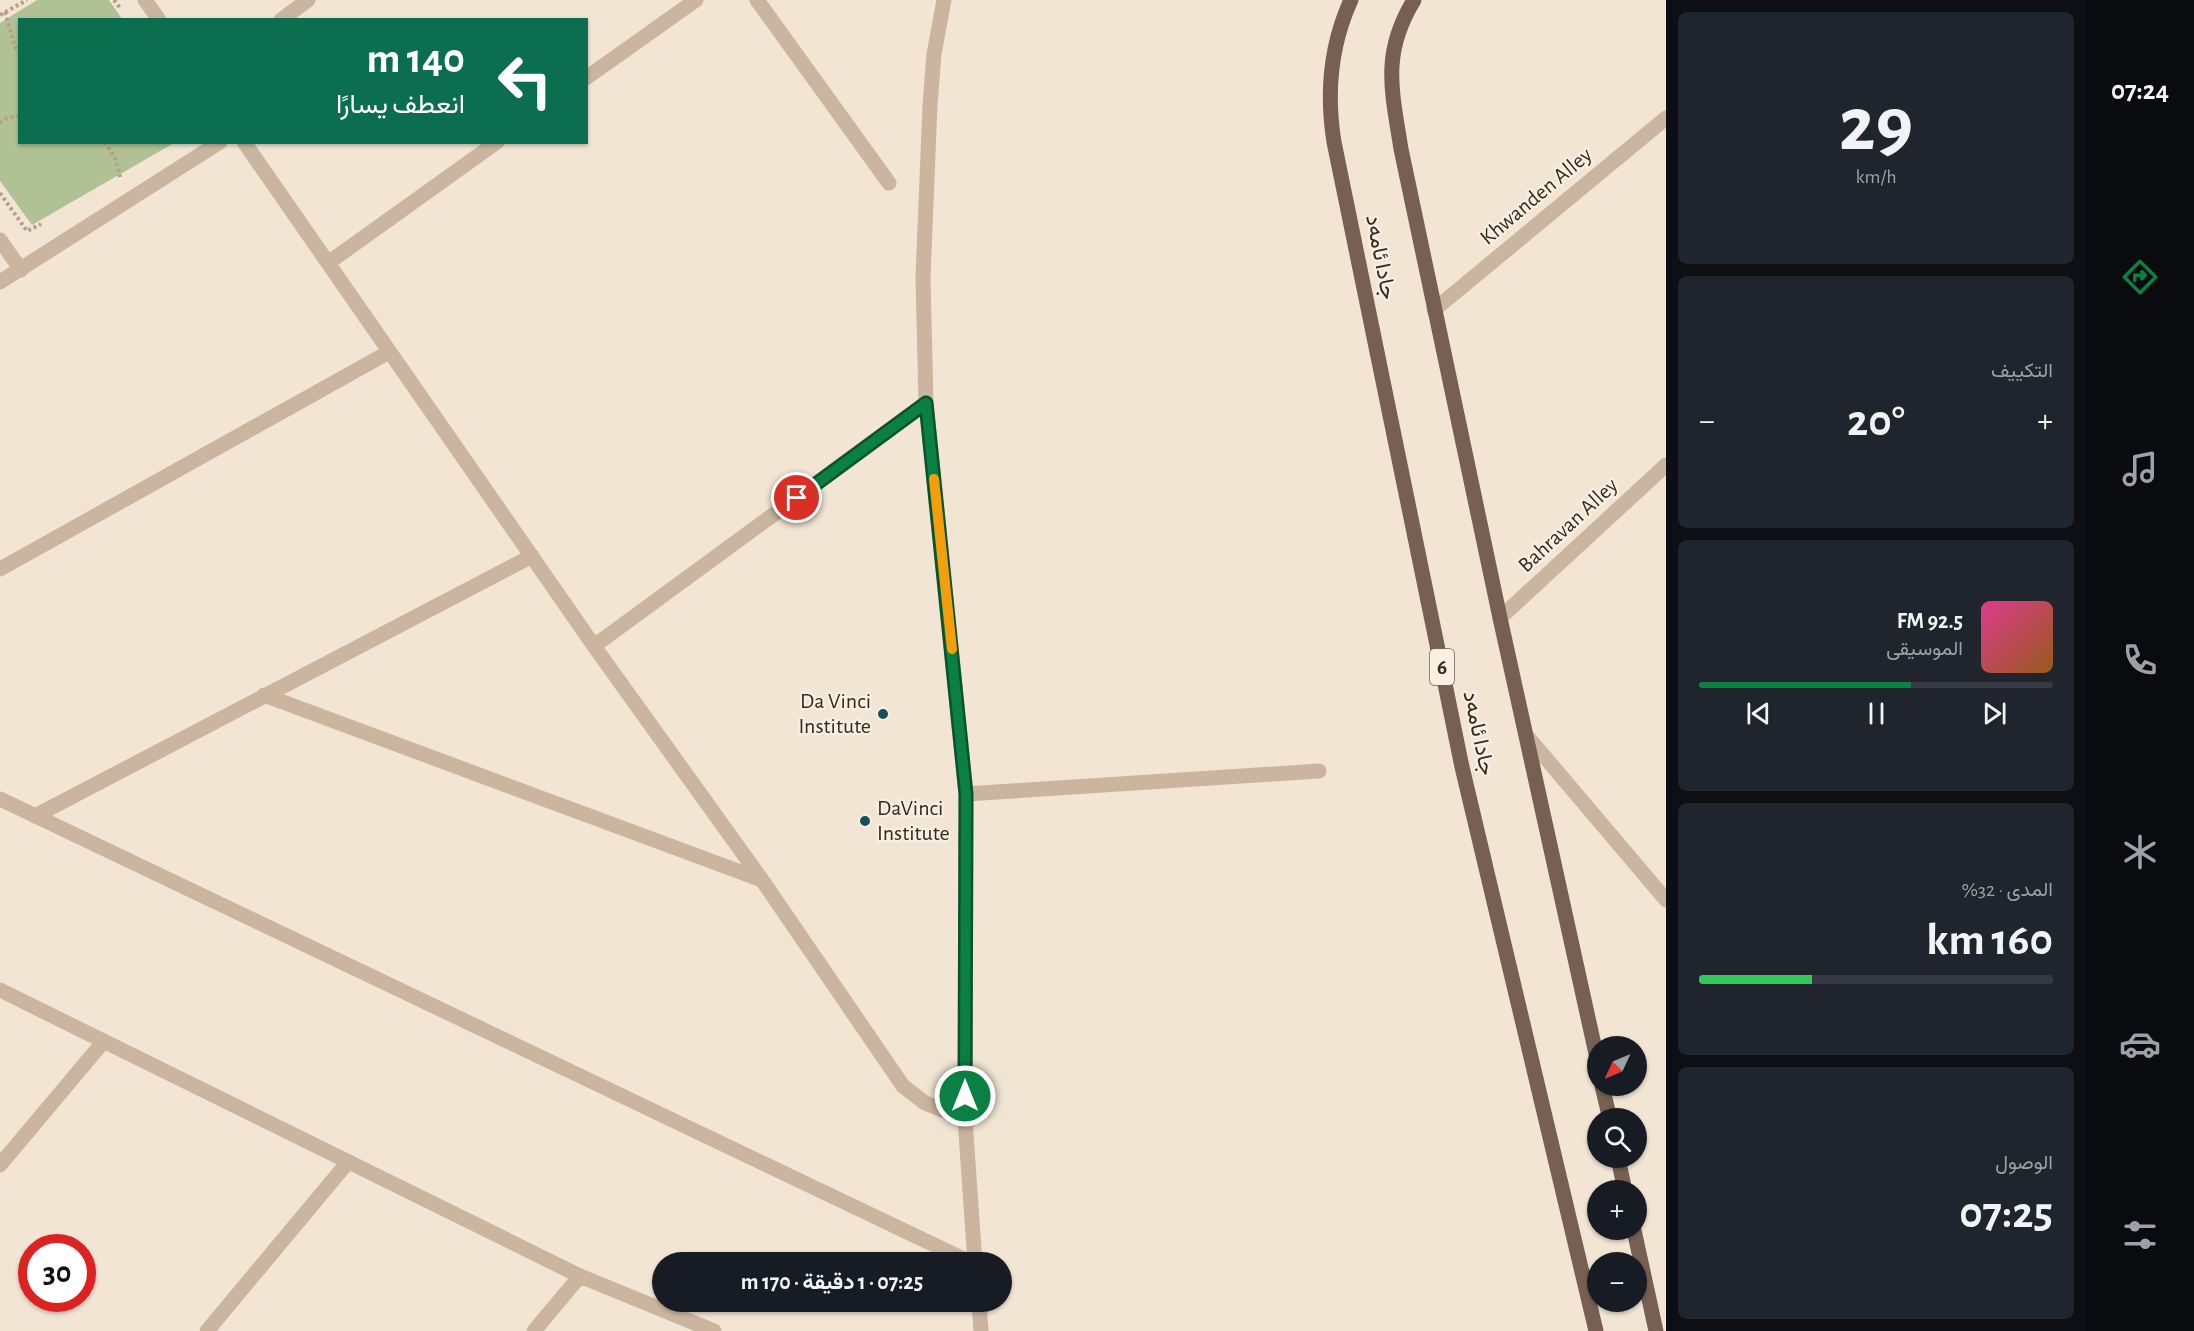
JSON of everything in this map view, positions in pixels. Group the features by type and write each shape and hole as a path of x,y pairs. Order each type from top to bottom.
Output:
{"main road":[{"name":"جادا ئامەد","path":"1351,0 1336,41 1331,66 1329,108 1334,142 1462,767 1596,1331"},
{"name":"جادا ئامەد","path":"1414,0 1405,14 1395,39 1391,65 1392,91 1401,149 1500,618 1592,1036"},
{"path":"1636,1240 1656,1331"}],"street":[{"path":"145,0 158,18"},
{"path":"284,18 308,0"},
{"path":"588,77 696,0"},
{"path":"757,0 889,183"},
{"path":"944,0 934,54 930,105 923,277 926,403 966,794 965,1119 972,1252"},
{"name":"Khwanden Alley","path":"1434,310 1666,118"},
{"path":"0,282 217,144"},
{"path":"245,144 594,646 762,880 903,1086 925,1103 965,1119"},
{"path":"328,263 494,144"},
{"path":"0,240 21,270"},
{"path":"0,569 389,352"},
{"path":"594,646 926,403"},
{"name":"Bahravan Alley","path":"1500,618 1666,465"},
{"path":"35,816 532,556"},
{"path":"264,695 762,880"},
{"path":"1527,736 1666,900"},
{"path":"966,794 1319,771"},
{"path":"0,799 950,1252"},
{"path":"0,990 580,1276 714,1331"},
{"path":"0,1165 104,1041"},
{"path":"207,1331 348,1162"},
{"path":"534,1331 580,1276"},
{"path":"980,1312 981,1331"}],"path":[{"path":"0,15 27,0"},
{"path":"5,12 18,50"},
{"path":"0,123 18,116"},
{"path":"106,144 115,158 120,179 121,206"},
{"path":"120,179 130,174"},
{"path":"0,193 27,231 48,220"}],"green space":[{"path":"37,0 109,0 121,18 18,18 18,144 172,144 32,225 0,181 0,23"}],"slow traffic":[{"path":"934,479 952,649"}],"place":[{"name":"Da Vinci Institute","path":"883,714"},
{"name":"DaVinci Institute","path":"865,821"}],"route":[{"path":"797,498 926,403 966,794 965,1096"}]}
